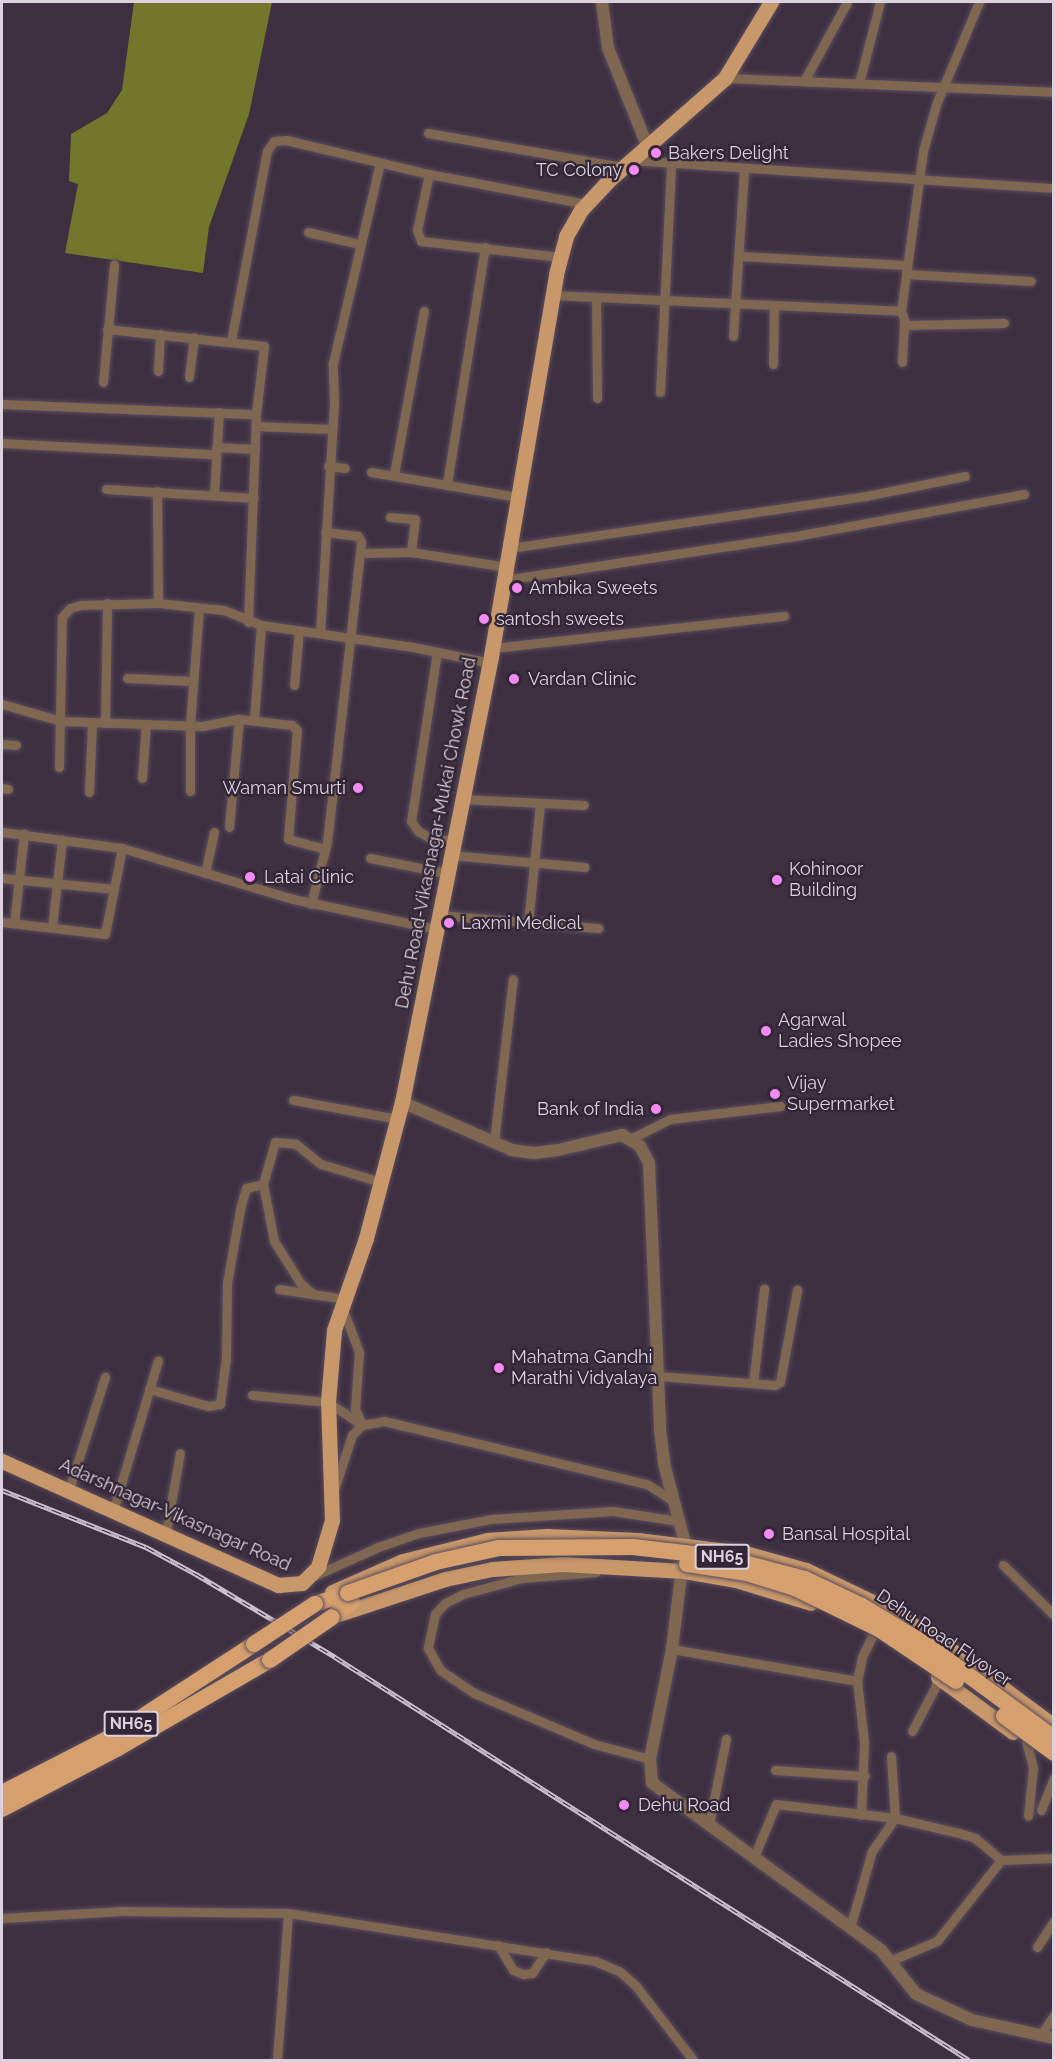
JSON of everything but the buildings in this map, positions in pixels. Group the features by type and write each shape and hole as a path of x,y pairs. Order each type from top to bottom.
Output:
{"highway":[{"name":"Dehu Road Flyover","path":"2,1809 180,1713 270,1660 332,1617 350,1597 436,1562 500,1548 633,1547 740,1561 805,1579 862,1606 930,1647 1053,1738"},
{"name":"Dehu Road Flyover","path":"315,1604 350,1597 428,1574 517,1558 604,1556 747,1573 795,1588 879,1629 923,1657 1053,1753"},
{"name":"NH65","path":"2,1793 111,1737 315,1604"}],"main road":[{"name":"Dehu Road-Vikasnagar-Mukai Chowk Road","path":"402,1102 491,655 560,257 572,224 587,204 626,164 725,78 771,2"},
{"name":"Adarshnagar-Vikasnagar Road","path":"2,1461 114,1508 278,1585 290,1587 311,1577 330,1533 334,1492 328,1402 334,1330 381,1182 402,1102"},
{"path":"315,1604 337,1589 403,1561 487,1540 547,1536 685,1543 775,1560 848,1589 939,1641 1053,1726"},
{"path":"332,1617 445,1578 492,1569 562,1564 684,1571 775,1590 873,1634 940,1678 1053,1762"}],"street":[{"path":"602,2 608,48 647,145"},
{"path":"804,81 847,2"},
{"path":"859,83 880,2"},
{"path":"902,362 904,322 901,311 919,178 928,130 979,2"},
{"path":"725,78 859,83 904,88 944,85 1053,92"},
{"path":"428,133 626,164 671,164 744,171 919,178 1049,188"},
{"path":"231,340 269,145 286,140 429,174 587,204"},
{"path":"320,633 333,363 380,162"},
{"path":"660,392 671,164"},
{"path":"733,336 744,171"},
{"path":"429,174 417,230 421,241 560,257"},
{"path":"308,232 359,244"},
{"path":"447,484 485,247"},
{"path":"739,256 1031,281"},
{"path":"104,382 114,265"},
{"path":"552,295 901,311"},
{"path":"596,297 597,398"},
{"path":"773,364 774,305"},
{"path":"394,474 424,311"},
{"path":"904,322 915,326 1004,323"},
{"path":"107,329 231,340 264,346 256,414 248,622"},
{"path":"158,371 160,334"},
{"path":"189,377 194,337"},
{"path":"2,404 256,414"},
{"path":"214,495 219,412"},
{"path":"256,426 331,429"},
{"path":"2,443 215,450 255,449"},
{"path":"328,466 345,468"},
{"path":"370,472 394,474 517,497"},
{"path":"510,548 866,496 965,476"},
{"path":"106,489 254,498"},
{"path":"157,491 158,603"},
{"path":"367,553 411,552 505,574 790,537 1024,494"},
{"path":"390,517 416,519 411,552"},
{"path":"311,904 325,849 360,539 325,532"},
{"path":"105,723 107,603"},
{"path":"59,767 62,617 70,608 107,603 158,603 224,610 248,622 261,625 437,652 491,655 784,616"},
{"path":"190,791 190,725 199,608"},
{"path":"254,720 261,625"},
{"path":"294,685 299,630"},
{"path":"437,652 411,821 418,831 451,848 534,864 584,867"},
{"path":"127,678 194,681"},
{"path":"2,704 61,721 190,725 239,719 292,725 297,730 288,839 325,849"},
{"path":"229,827 239,719"},
{"path":"89,792 92,722"},
{"path":"142,778 146,724"},
{"path":"2,744 16,745"},
{"path":"462,799 584,805"},
{"path":"528,924 540,804"},
{"path":"2,832 122,848 311,904 437,922 598,928"},
{"path":"205,873 214,832"},
{"path":"14,923 24,834"},
{"path":"52,927 62,840"},
{"path":"2,922 105,934 122,848"},
{"path":"370,858 446,873"},
{"path":"2,878 114,890"},
{"path":"494,1142 513,979"},
{"path":"293,1100 398,1119"},
{"path":"402,1102 494,1142 534,1153 622,1136 632,1138 670,1119 780,1106"},
{"path":"632,1138 645,1155 652,1178 660,1429 672,1500 685,1543 684,1571 672,1649 650,1758 652,1783 892,1960 916,1994 972,2020 1053,2038"},
{"path":"313,1294 301,1284 274,1241 262,1184 275,1142 296,1144 321,1164 381,1182"},
{"path":"149,1389 208,1406 220,1404 226,1358 227,1283 240,1209 246,1188 262,1184"},
{"path":"279,1289 313,1294 344,1303 359,1352 355,1409 362,1425"},
{"path":"753,1383 764,1289"},
{"path":"658,1376 753,1383 780,1382 796,1290"},
{"path":"114,1508 158,1359"},
{"path":"69,1489 105,1377"},
{"path":"252,1395 328,1402 362,1425"},
{"path":"334,1492 345,1449 362,1425 372,1421 395,1422 647,1484 672,1500"},
{"path":"166,1532 180,1453"},
{"path":"311,1577 398,1540 490,1519 613,1511 678,1521"},
{"path":"1004,1565 1053,1615"},
{"path":"626,1568 522,1578 463,1594 445,1603 435,1614 428,1648 440,1670 474,1693 594,1744 650,1758"},
{"path":"861,1815 865,1776 857,1681 862,1657 873,1634"},
{"path":"672,1649 857,1681"},
{"path":"912,1731 940,1678"},
{"path":"709,1824 726,1739"},
{"path":"1026,1741 1033,1768 1028,1816"},
{"path":"850,1928 872,1851 895,1818 891,1756"},
{"path":"775,1770 865,1776"},
{"path":"1041,1810 1053,1777"},
{"path":"754,1857 776,1804 895,1818 975,1838 1001,1860 1053,1858"},
{"path":"892,1960 937,1941 1001,1860"},
{"path":"2,1918 123,1911 288,1913 546,1952 619,1971 644,1996 693,2061"},
{"path":"277,2061 288,1913"},
{"path":"1036,1947 1053,1921"},
{"path":"498,1945 513,1970 523,1974 532,1973 541,1965 546,1952"},
{"path":"1040,2036 1053,2015"}],"green space":[{"path":"134,2 272,2 249,114 209,227 203,273 65,253 78,184 69,181 71,134 107,113 122,90"}],"railway":[{"path":"2,1490 146,1547 196,1574 335,1657 969,2060"}],"place":[{"name":"Bakers Delight","path":"656,153"},
{"name":"TC Colony","path":"634,170"},
{"name":"Ambika Sweets","path":"517,588"},
{"name":"santosh sweets","path":"484,619"},
{"name":"Vardan Clinic","path":"514,679"},
{"name":"Waman Smurti","path":"358,788"},
{"name":"Latai Clinic","path":"250,877"},
{"name":"Kohinoor Building","path":"777,880"},
{"name":"Laxmi Medical","path":"449,923"},
{"name":"Agarwal Ladies Shopee","path":"766,1031"},
{"name":"Vijay Supermarket","path":"775,1094"},
{"name":"Bank of India","path":"656,1109"},
{"name":"Mahatma Gandhi Marathi Vidyalaya","path":"499,1368"},
{"name":"Bansal Hospital","path":"769,1534"},
{"name":"Dehu Road","path":"624,1805"}]}
